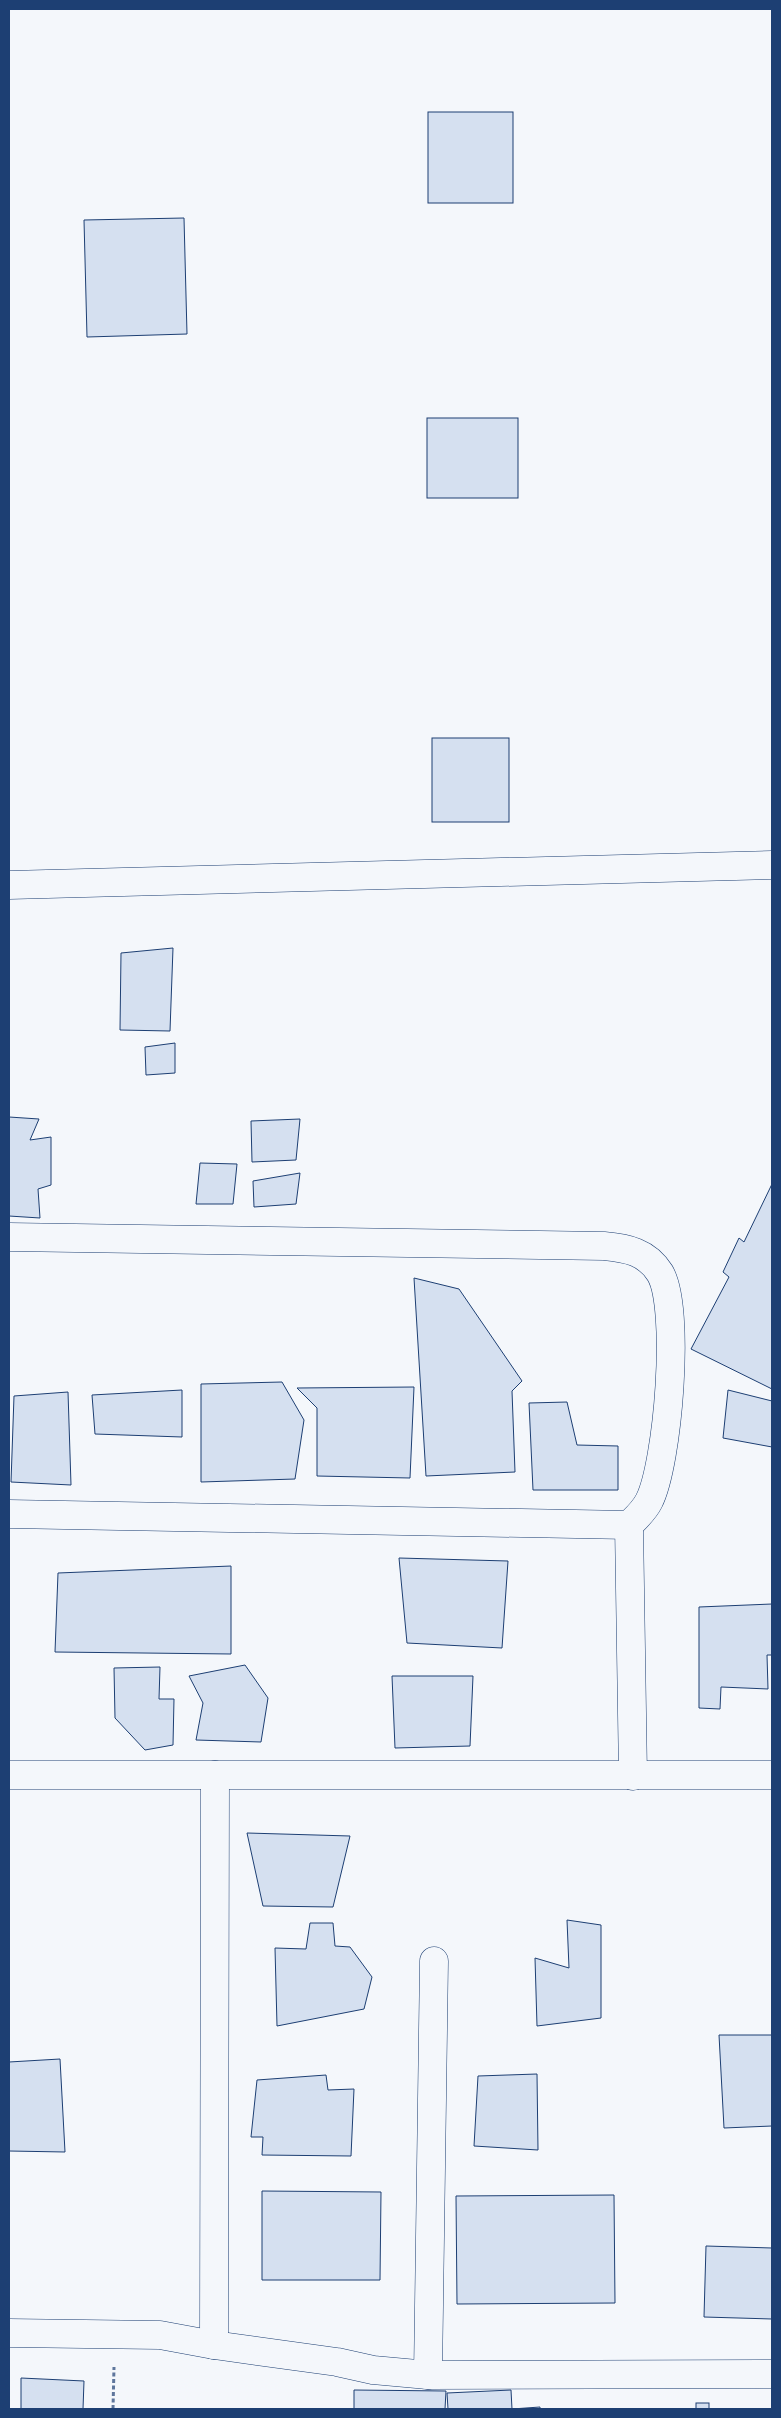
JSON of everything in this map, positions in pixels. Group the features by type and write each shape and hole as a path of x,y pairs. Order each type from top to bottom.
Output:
{"street":[{"path":"9,885 772,865"},
{"path":"9,1236 604,1246 627,1248 644,1255 660,1274 668,1307 671,1358 668,1409 660,1467 649,1500 630,1525 633,1776"},
{"path":"9,1514 630,1525"},
{"path":"9,1776 772,1775"},
{"path":"214,2345 215,1776"},
{"path":"428,2375 434,1961"},
{"path":"9,2332 160,2335 214,2345 337,2362 382,2371 428,2375 772,2374"}],"path":[{"path":"114,2334 114,2409"}],"building":[{"path":"428,112 513,112 513,203 428,203"},
{"path":"184,218 187,334 87,337 84,220"},
{"path":"427,418 518,418 518,498 427,498"},
{"path":"432,738 509,738 509,822 432,822"},
{"path":"173,948 170,1031 120,1030 121,953"},
{"path":"175,1043 175,1073 146,1075 145,1047"},
{"path":"9,1117 39,1119 30,1140 51,1137 51,1185 38,1189 40,1218 9,1216"},
{"path":"300,1119 296,1160 252,1162 251,1121"},
{"path":"200,1163 237,1164 233,1204 196,1204"},
{"path":"300,1173 296,1204 254,1207 253,1181"},
{"path":"772,1184 772,1389 691,1349 729,1277 723,1272 739,1238 744,1242"},
{"path":"414,1278 459,1289 522,1381 512,1391 515,1472 426,1476"},
{"path":"282,1382 304,1420 295,1479 201,1482 201,1384"},
{"path":"414,1387 410,1478 317,1476 317,1408 297,1388"},
{"path":"182,1390 182,1437 95,1434 92,1395"},
{"path":"728,1390 772,1401 772,1447 723,1438"},
{"path":"68,1392 71,1485 11,1482 14,1396"},
{"path":"567,1402 577,1445 618,1446 618,1490 533,1490 529,1403"},
{"path":"399,1558 508,1561 502,1648 407,1643"},
{"path":"231,1566 231,1654 55,1652 58,1573"},
{"path":"772,1604 772,1655 767,1655 768,1689 721,1687 720,1709 699,1708 699,1607"},
{"path":"245,1665 268,1698 261,1742 196,1740 203,1703 189,1676"},
{"path":"160,1667 159,1699 174,1699 173,1745 145,1750 115,1718 114,1668"},
{"path":"392,1676 473,1676 470,1746 395,1748"},
{"path":"247,1833 350,1836 333,1907 263,1906"},
{"path":"567,1920 601,1925 601,2018 537,2026 535,1958 569,1968"},
{"path":"310,1923 333,1923 335,1946 350,1947 372,1977 364,2009 277,2026 275,1948 306,1949"},
{"path":"719,2035 772,2035 772,2126 724,2128"},
{"path":"60,2059 65,2152 9,2151 9,2062"},
{"path":"537,2074 538,2150 474,2146 478,2076"},
{"path":"326,2075 328,2090 354,2089 351,2156 262,2155 263,2137 251,2137 257,2080"},
{"path":"262,2191 381,2192 380,2280 262,2280"},
{"path":"614,2195 615,2303 457,2304 456,2196"},
{"path":"706,2246 772,2248 772,2319 704,2317"},
{"path":"21,2378 84,2381 83,2409 21,2409"},
{"path":"354,2390 446,2391 445,2409 354,2409"},
{"path":"511,2390 512,2409 448,2409 447,2393"},
{"path":"696,2403 709,2403 709,2409 696,2409"},
{"path":"540,2407 540,2409 512,2409"}]}
